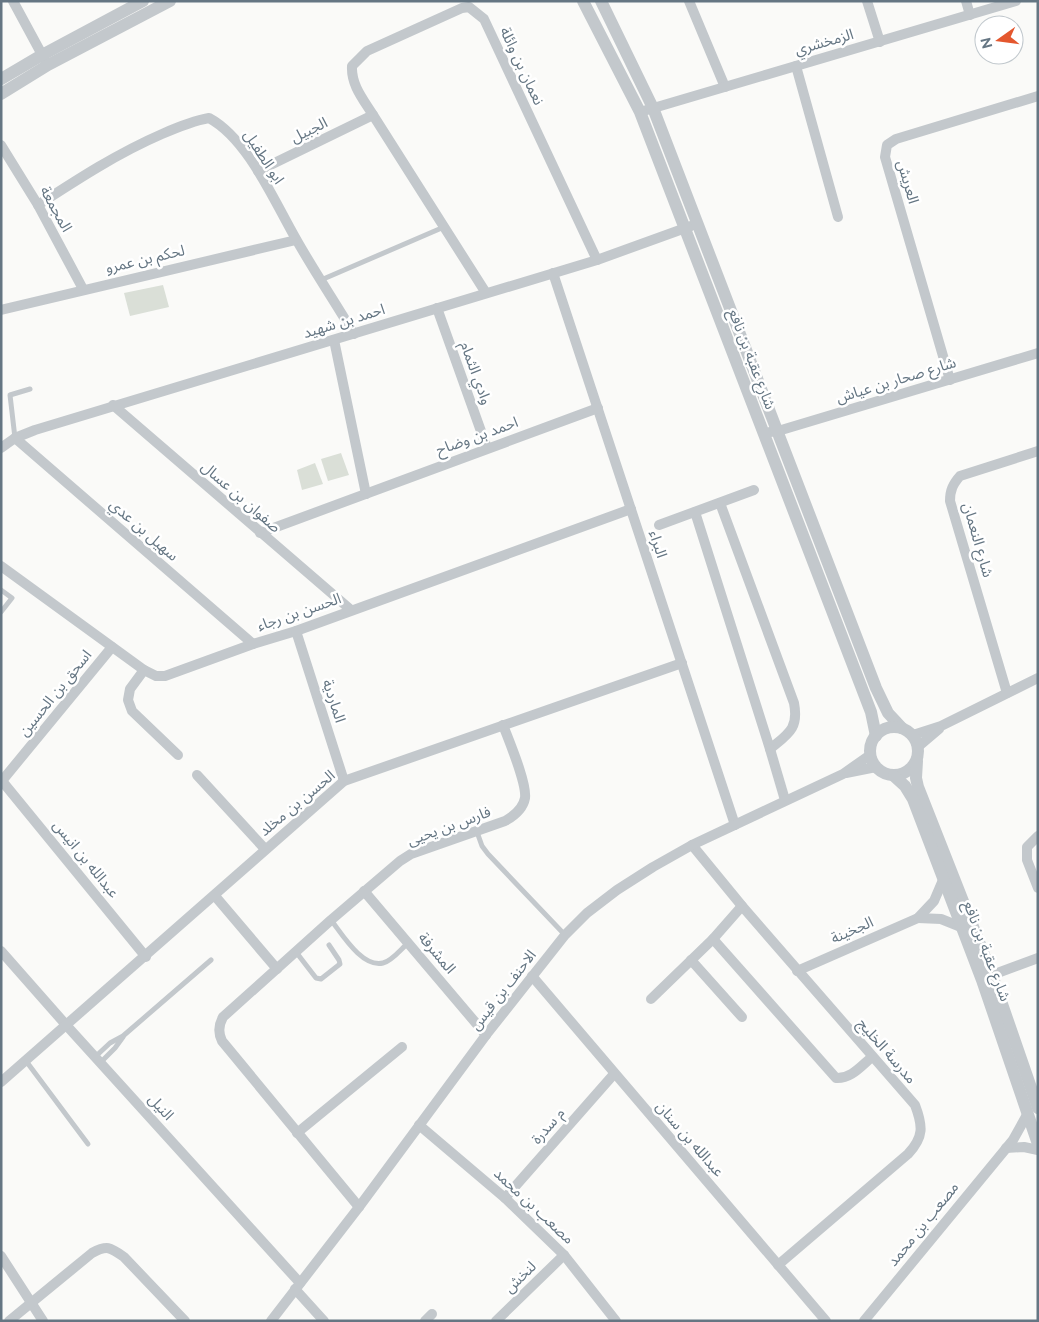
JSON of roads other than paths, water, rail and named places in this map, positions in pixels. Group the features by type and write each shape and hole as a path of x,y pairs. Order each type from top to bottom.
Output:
{"street":[{"path":"13,1 45,60"},
{"path":"1,94 45,60 143,1"},
{"path":"1,79 170,1"},
{"name":"شارع عقبة بن نافع","path":"582,1 646,110"},
{"name":"شارع عقبة بن نافع","path":"601,1 691,226 778,431 876,688 888,713 911,736"},
{"path":"689,1 725,88"},
{"path":"867,1 880,42"},
{"path":"966,1 970,15"},
{"name":"الزمخشري","path":"646,110 1016,1"},
{"name":"نعمان بن وائلة","path":"486,292 373,115 351,77 352,66 367,51 468,4 484,19 597,260"},
{"path":"796,66 838,217"},
{"name":"العريش","path":"950,380 885,157 887,146 896,139 1038,96"},
{"name":"الجبيل","path":"258,171 373,115"},
{"name":"ابو الطفيل","path":"38,205 134,146 186,124 209,118 232,134 258,171 296,240 354,334"},
{"name":"المجمعة","path":"1,144 38,205 83,289"},
{"name":"شارع عقبة بن نافع","path":"691,226 762,430 871,712 876,736"},
{"name":"احمد بن شهيد","path":"1,448 15,438 113,405 597,260 691,226"},
{"name":"لحكم بن عمرو","path":"1,310 83,289 296,240"},
{"name":"البراء","path":"553,272 735,824"},
{"name":"وادي الثمام","path":"437,308 487,448"},
{"path":"334,340 366,494"},
{"name":"شارع صحار بن عياش","path":"762,430 778,431 1038,353"},
{"name":"صفوان بن عسال","path":"113,405 352,610"},
{"name":"احمد بن وضاح","path":"260,533 598,408"},
{"name":"سهيل بن عدي","path":"15,438 254,644"},
{"name":"شارع النعمان","path":"1007,693 950,501 950,492 953,484 960,476 1038,451"},
{"path":"659,525 754,490"},
{"path":"720,502 794,703 796,721 792,731 770,749"},
{"name":"الحسن بن رجاء","path":"1,566 144,670 156,676 166,676 296,631 631,509"},
{"path":"695,512 785,800"},
{"name":"الماردية","path":"296,631 344,781"},
{"name":"اسحق بن الحسين","path":"2,781 112,647"},
{"name":"الحسن بن مخلد","path":"1,1082 146,957 265,849 344,781 682,663"},
{"path":"144,670 130,690 128,700 132,711 178,755"},
{"path":"911,736 917,761 912,769 904,775 894,776 884,774 876,767 870,755 870,748 876,736 883,730 892,727 911,736 941,726 1038,678"},
{"name":"فارس بن يحيى","path":"359,1207 222,1042 220,1023 223,1017 400,861 411,854 505,822 515,816 525,798 524,786 503,725"},
{"name":"الاحنف بن قيس","path":"271,1321 359,1207 486,1035 564,935 587,913 652,867 735,824 843,774 870,755"},
{"name":"شارع عقبة بن نافع","path":"917,761 916,778 918,787 992,975 1033,1111 1038,1144"},
{"name":"الاحنف بن قيس","path":"843,774 876,767"},
{"path":"197,775 265,849"},
{"name":"شارع عقبة بن نافع","path":"894,776 906,786 913,799 1033,1111"},
{"name":"عبدالله بن انيس","path":"2,781 146,957"},
{"path":"1038,836 1027,847 1027,860 1038,888"},
{"name":"مدرسة الخليج","path":"692,845 797,971 915,1105 920,1118 921,1132 918,1144 778,1265"},
{"name":"الجخينة","path":"797,971 918,918 934,901 943,880"},
{"name":"المشرفة","path":"364,891 486,1035"},
{"path":"214,896 277,969"},
{"path":"651,999 713,939 742,906"},
{"name":"الجخينة","path":"918,918 941,919 962,928"},
{"path":"713,939 836,1078 849,1076 872,1056"},
{"name":"النيل","path":"1,951 298,1286 324,1321"},
{"path":"992,975 1038,958"},
{"path":"691,960 742,1017"},
{"name":"عبدالله بن سنان","path":"532,976 826,1321"},
{"path":"298,1132 402,1047"},
{"name":"م سدرة","path":"505,1198 614,1074"},
{"name":"مصعب بن محمد","path":"864,1321 1006,1148 1033,1111"},
{"name":"مصعب بن محمد","path":"419,1125 505,1198 564,1255 616,1321"},
{"path":"1006,1148 1024,1147 1038,1150"},
{"path":"9,1321 92,1253 103,1247 114,1249 124,1257 186,1321"},
{"name":"لنخش","path":"496,1321 564,1255"},
{"path":"1,1256 44,1321"}],"lane":[{"path":"321,280 444,227"},
{"path":"15,438 10,395 30,389"},
{"path":"1,590 12,598 1,612"},
{"path":"477,832 482,846 488,854 564,935"},
{"path":"331,920 354,949 364,959 374,964 385,963 408,943"},
{"path":"296,952 316,978 321,978 340,964 329,945"},
{"path":"98,1060 110,1044 123,1036 211,960"},
{"path":"26,1061 88,1144"}]}
